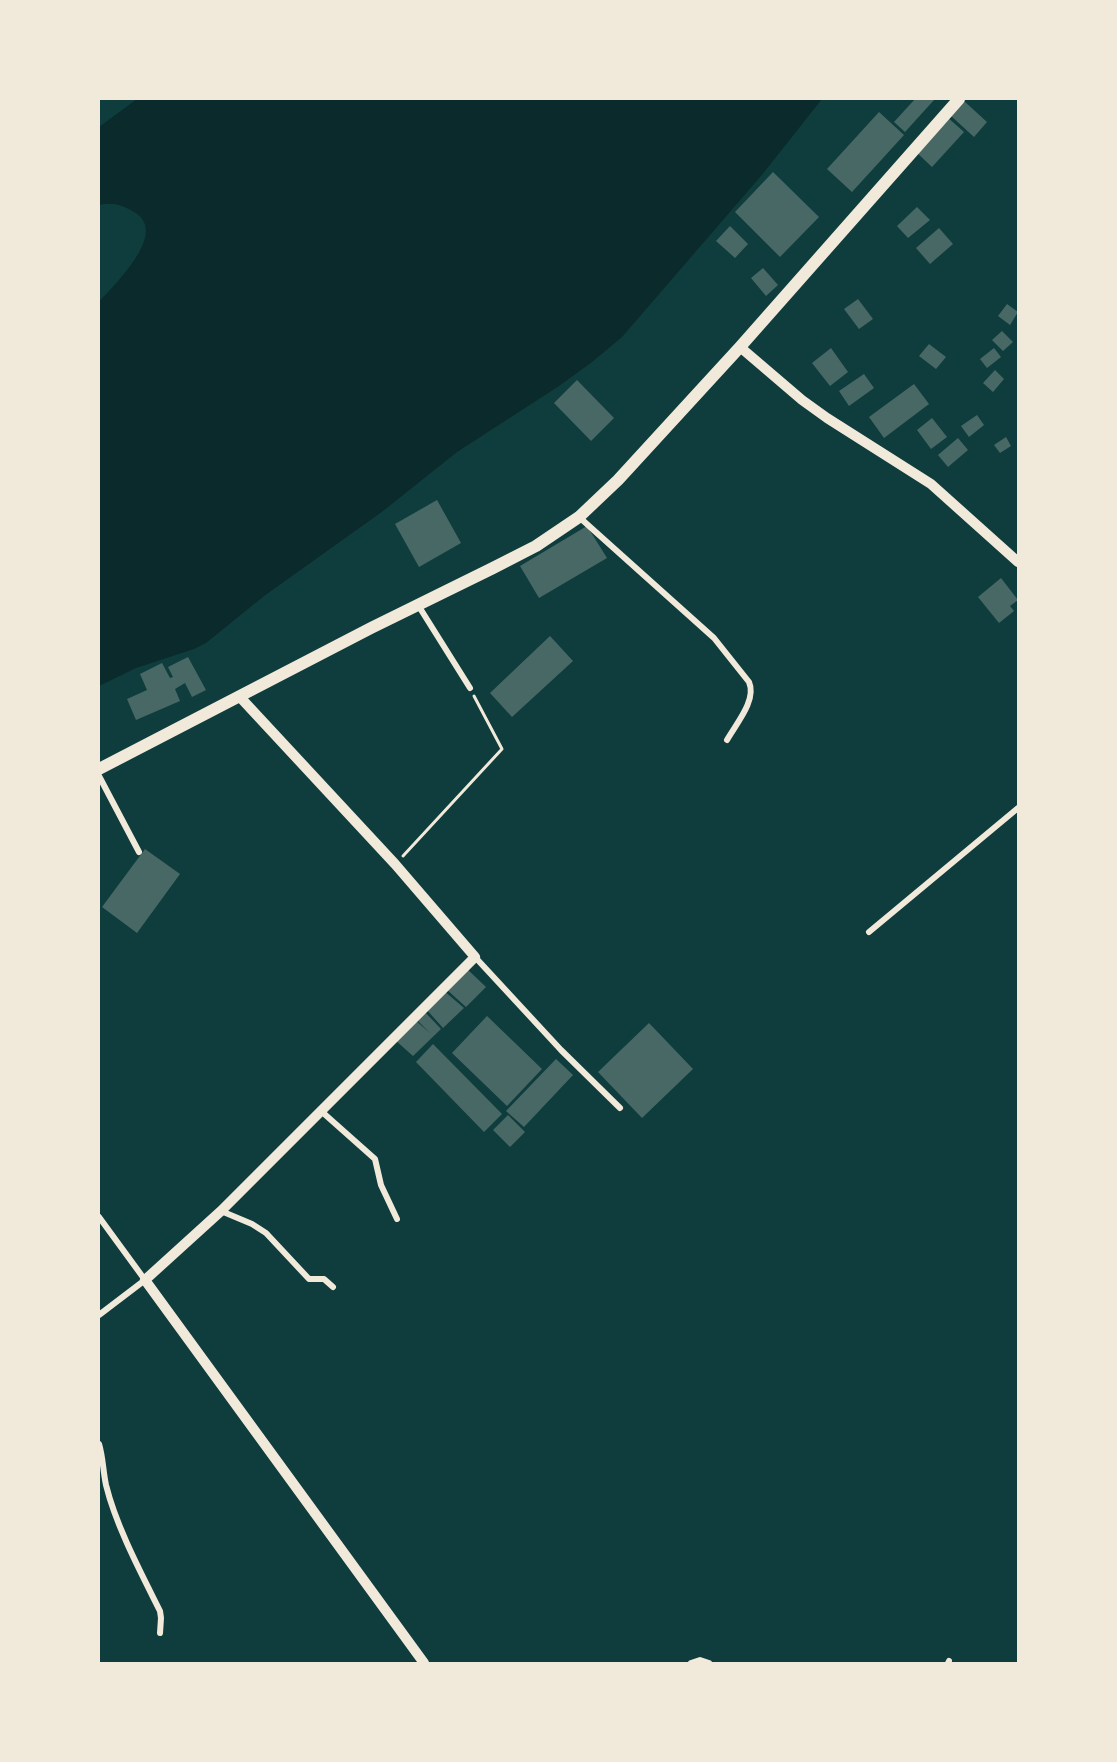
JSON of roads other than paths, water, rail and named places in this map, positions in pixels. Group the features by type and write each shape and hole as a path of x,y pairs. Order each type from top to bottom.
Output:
{"main road":[{"path":"99,768 536,546 579,517 618,480 740,347 958,99"}],"street":[{"path":"740,347 827,418 931,484 1018,562"},
{"path":"579,517 714,638 749,682 752,691 749,700 727,740"},
{"path":"418,605 470,688"},
{"path":"239,696 395,864 475,957 561,1050 620,1108"},
{"path":"99,776 139,852"},
{"path":"869,932 1018,808"},
{"path":"99,1316 145,1280 221,1211 475,957"},
{"path":"321,1111 375,1159 381,1185 397,1219"},
{"path":"221,1211 252,1224 266,1233 309,1279 324,1280 333,1287"},
{"path":"99,1217 424,1663"},
{"path":"99,1444 111,1500 138,1566 160,1611 160,1633"},
{"path":"691,1663 700,1660 709,1663"}],"water":[{"path":"137,99 822,99 761,176 622,337 592,362 457,452 383,511 264,596 206,643 136,668 99,686 99,302 136,258 143,245 146,232 143,221 134,212 117,205 99,205 99,127"}]}
